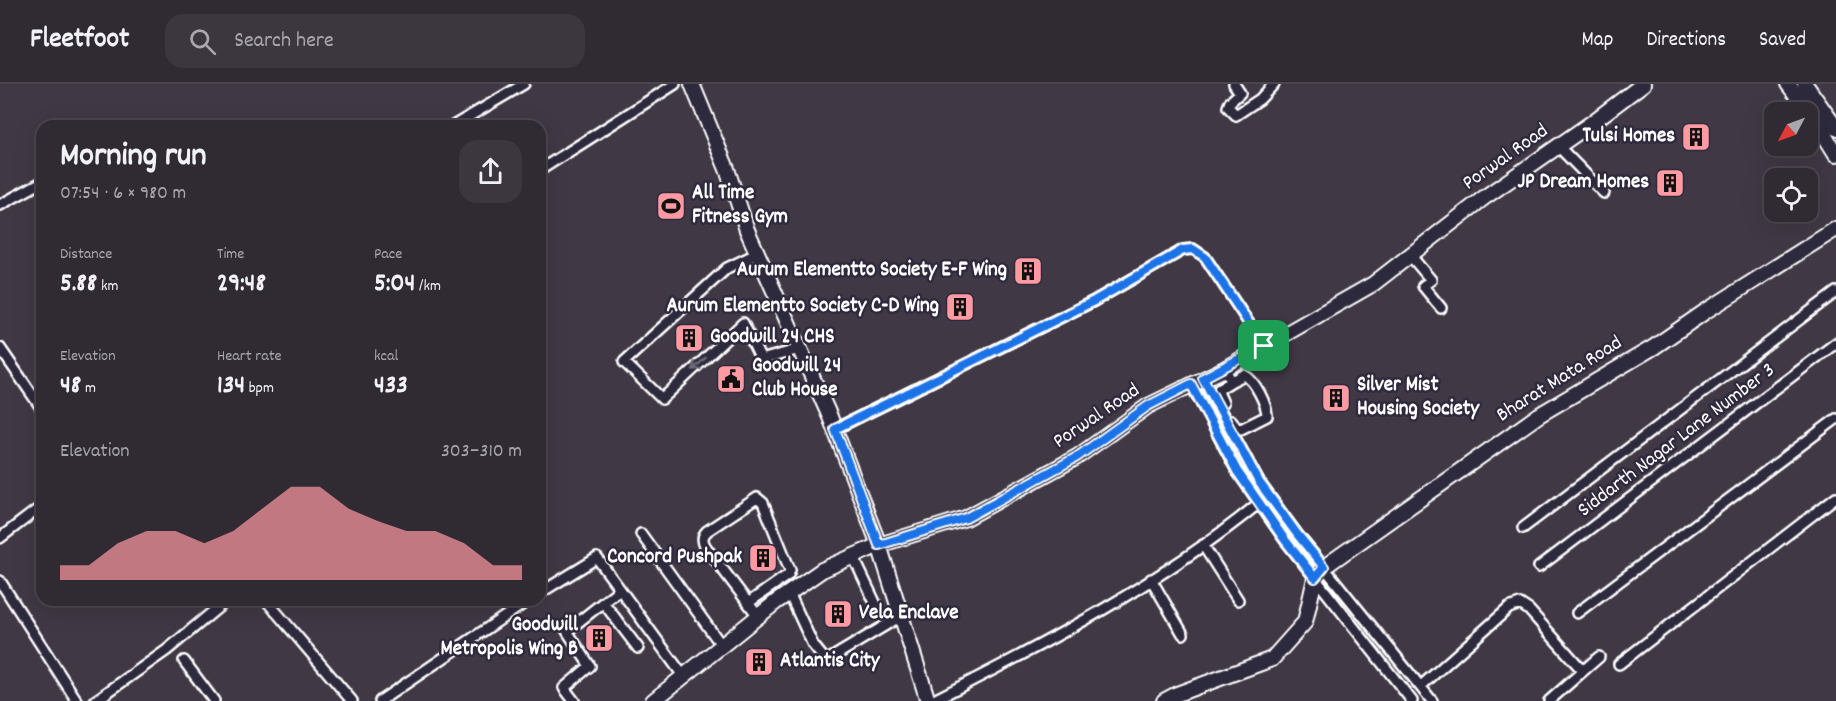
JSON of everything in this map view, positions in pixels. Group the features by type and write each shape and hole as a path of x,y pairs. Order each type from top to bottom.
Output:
{"street":[{"path":"463,120 524,84"},
{"path":"546,166 675,84"},
{"path":"1234,84 1240,93 1228,107 1236,115 1260,99 1274,84"},
{"name":"Porwal Road","path":"653,701 758,616 822,570 879,545 966,518 1077,457 1148,406 1224,369 1373,284 1485,197 1643,84"},
{"path":"1788,84 1833,129"},
{"path":"1805,84 1833,129 1836,154"},
{"path":"696,86 758,253 835,429 879,545 930,701 1032,649 1151,579 1203,545 1259,503"},
{"path":"1558,146 1604,193"},
{"path":"0,205 36,185"},
{"name":"Bharat Mata Road","path":"1320,572 1539,415 1654,347 1706,311 1836,230"},
{"path":"835,429 1094,301 1183,250 1193,249 1205,257 1264,346"},
{"path":"758,253 727,268 624,362 662,399 743,323 761,360 800,349"},
{"path":"1410,255 1431,280 1423,286 1441,308"},
{"path":"1523,528 1836,292"},
{"name":"Siddarth Nagar Lane Number 3","path":"1539,567 1836,344"},
{"path":"0,348 36,400"},
{"path":"1224,369 1232,381"},
{"path":"1244,375 1250,378 1267,410 1267,417 1241,429 1236,428 1218,394 1219,389 1232,381 1244,375"},
{"path":"1197,381 1259,482 1412,701"},
{"path":"1197,381 1237,471 1259,503 1432,701"},
{"path":"1577,613 1836,419"},
{"path":"1619,664 1836,497"},
{"path":"748,603 788,575 790,570 763,503 757,498 707,531 703,535 703,541 748,603 758,616"},
{"path":"0,538 36,511"},
{"path":"641,534 722,646"},
{"path":"1203,545 1238,600"},
{"path":"853,556 879,611"},
{"path":"546,589 597,558 684,677"},
{"path":"1164,701 1177,694 1272,659 1305,622 1320,572"},
{"path":"1151,579 1183,634"},
{"path":"0,581 77,701"},
{"path":"574,701 564,688 590,666 567,631 620,589"},
{"path":"789,593 813,645 826,661 901,616"},
{"path":"603,602 638,648"},
{"path":"1421,686 1509,608 1520,604 1529,610 1583,671"},
{"path":"94,701 167,650 220,606"},
{"path":"271,606 352,701"},
{"path":"380,701 520,606"},
{"path":"1550,701 1599,657"},
{"path":"184,661 214,701"}],"place":[{"name":"Tulsi Homes","path":"1696,137"},
{"name":"JP Dream Homes","path":"1670,183"},
{"name":"All Time Fitness Gym","path":"671,206"},
{"name":"Aurum Elementto Society E-F Wing","path":"1028,271"},
{"name":"Aurum Elementto Society C-D Wing","path":"960,307"},
{"name":"Goodwill 24 CHS","path":"689,338"},
{"name":"Goodwill 24 Club House","path":"731,379"},
{"name":"Silver Mist Housing Society","path":"1336,398"},
{"name":"Concord Pushpak","path":"763,558"},
{"name":"Vela Enclave","path":"838,614"},
{"name":"Goodwill Metropolis Wing B","path":"599,638"},
{"name":"Atlantis City","path":"759,662"}],"route":[{"path":"1193,249 1205,257 1264,346 1203,378 1259,482 1324,567 1315,578 1285,540 1237,471 1191,384 1148,406 1077,457 966,518 879,545 835,429 1094,301 1183,250 1193,249"}]}
